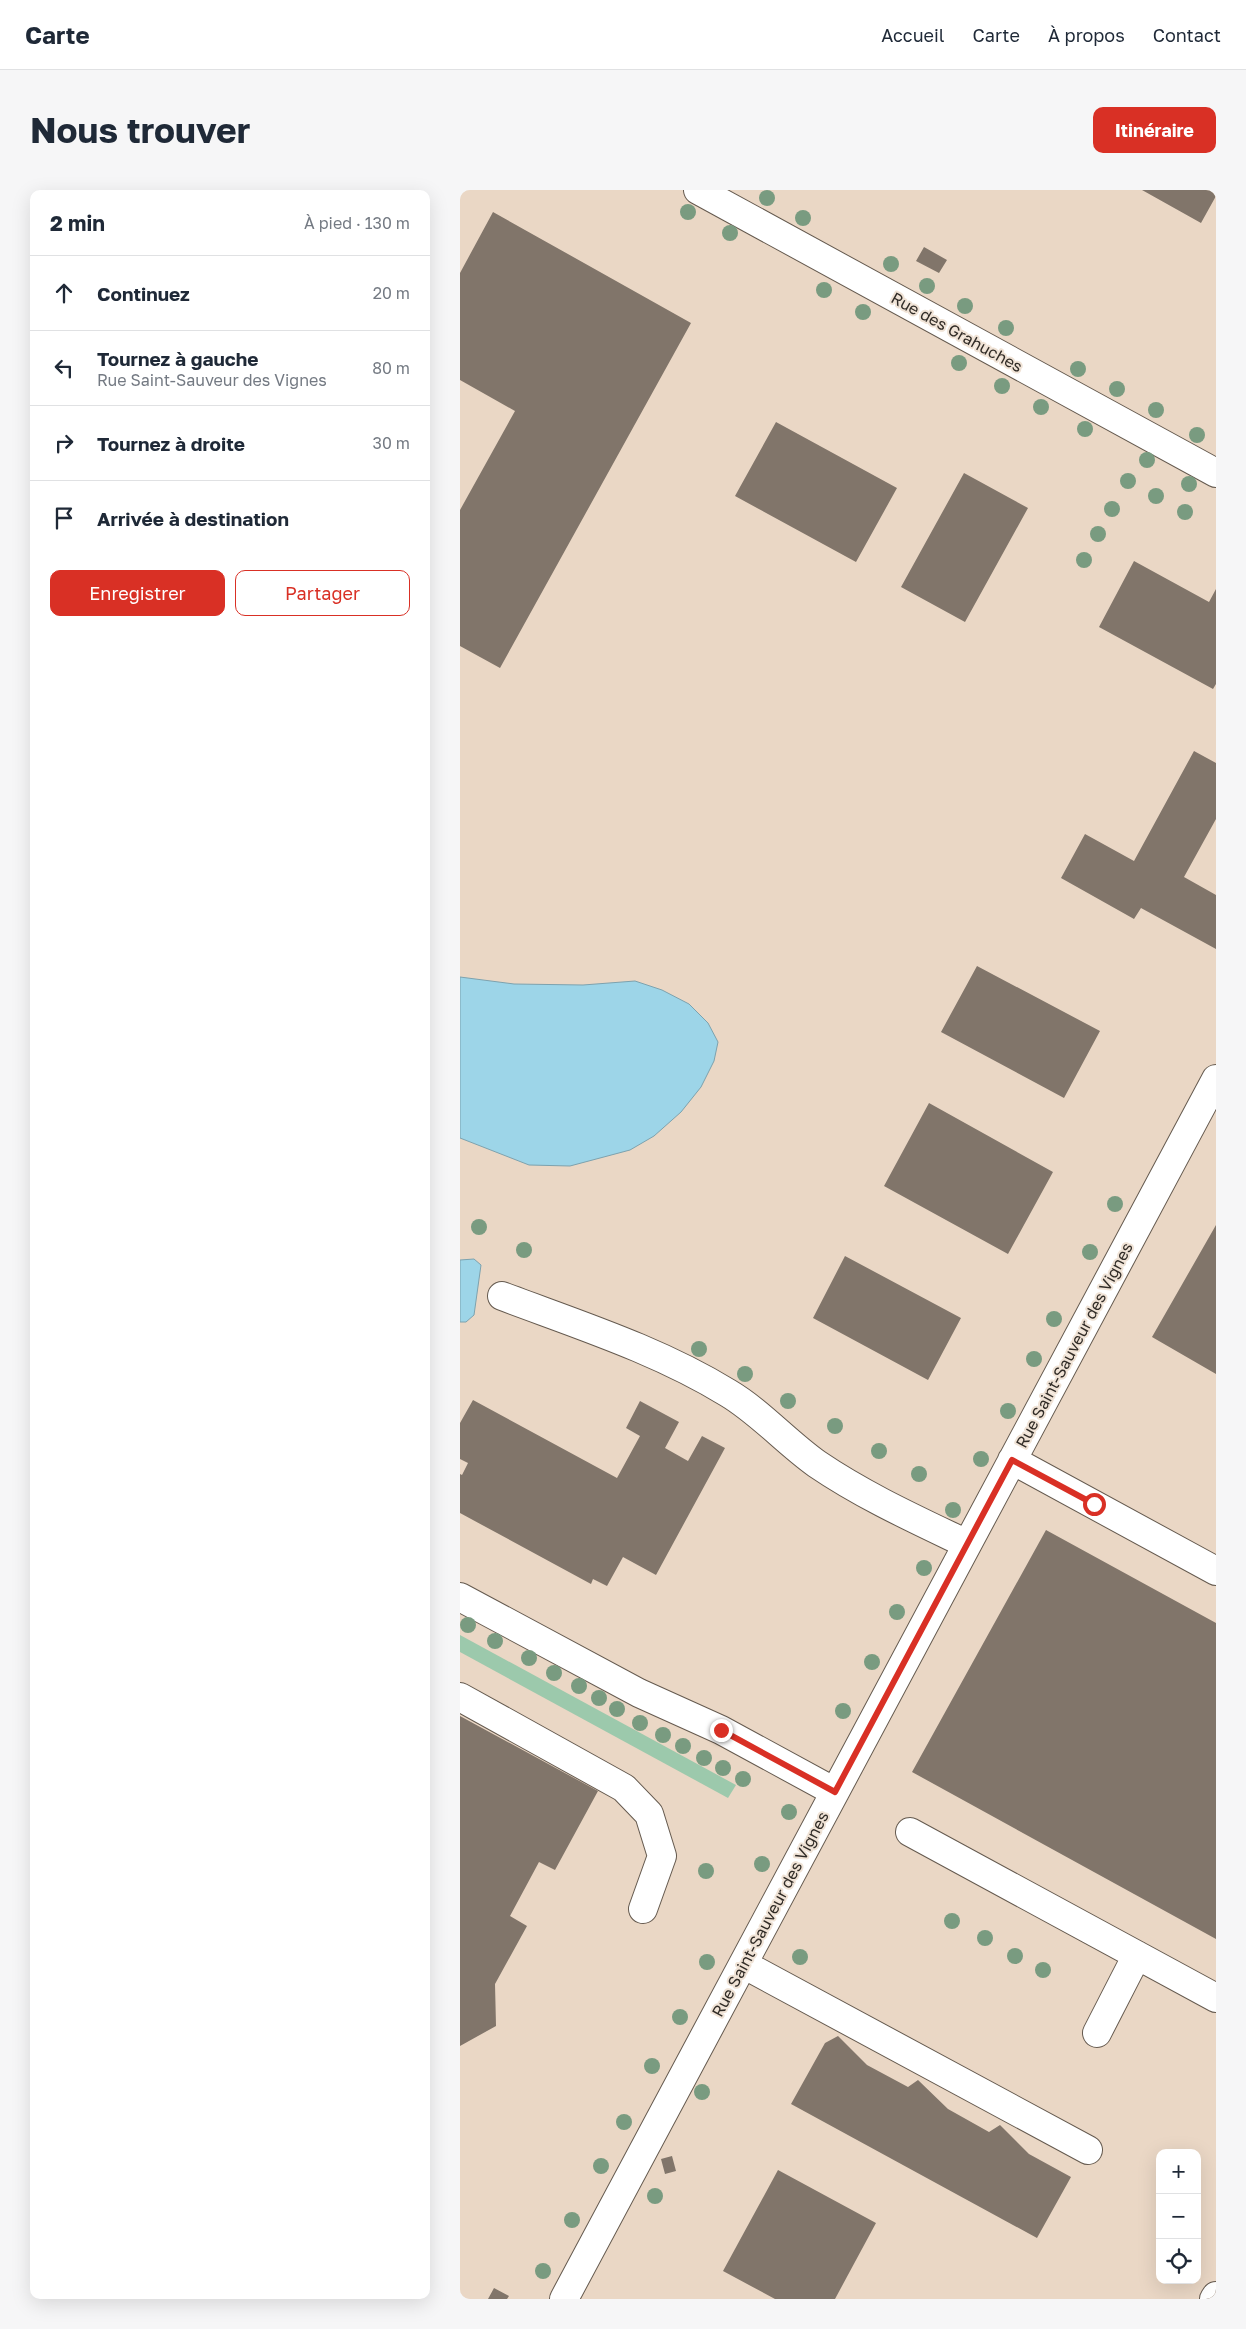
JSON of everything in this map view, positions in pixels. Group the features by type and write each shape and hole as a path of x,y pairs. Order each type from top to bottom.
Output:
{"street":[{"name":"Rue des Grahuches","path":"698,190 1216,473"},
{"name":"Rue Saint-Sauveur des Vignes","path":"564,2299 1216,1079"},
{"path":"502,1296 671,1362 730,1394 816,1463 868,1494 968,1544"},
{"path":"1012,1460 1216,1571"},
{"path":"460,1597 639,1693 721,1730 835,1792"},
{"path":"460,1697 624,1788 649,1814 662,1856 643,1908"},
{"path":"910,1832 1216,1998"},
{"path":"1097,2032 1137,1955"},
{"path":"743,1964 1088,2150"}],"shaded area":[{"path":"460,190 1216,190 1216,2299 460,2299"}],"green space":[{"path":"460,1635 736,1785 728,1798 460,1652"}],"water":[{"path":"460,977 514,984 583,985 635,981 662,990 689,1004 708,1023 718,1042 714,1061 701,1087 681,1112 654,1136 630,1150 570,1166 529,1165 460,1138"},
{"path":"474,1259 481,1265 474,1315 466,1322 460,1322 460,1260"}],"building":[{"path":"1142,190 1216,190 1216,196 1201,223"},
{"path":"493,212 691,323 500,668 460,646 460,510 515,411 460,380 460,273"},
{"path":"924,247 947,260 939,273 916,261"},
{"path":"776,422 897,488 856,562 735,496"},
{"path":"964,473 1028,508 965,622 901,587"},
{"path":"1134,561 1209,602 1216,589 1216,684 1213,689 1099,627"},
{"path":"1194,751 1216,763 1216,819 1184,877 1216,895 1216,949 1141,908 1134,919 1061,878 1085,834 1134,861"},
{"path":"977,966 1100,1031 1064,1098 941,1032"},
{"path":"929,1103 1053,1172 1008,1254 884,1186"},
{"path":"1216,1225 1216,1374 1152,1337"},
{"path":"845,1256 961,1318 928,1380 813,1318"},
{"path":"473,1400 617,1478 640,1436 626,1428 640,1401 679,1422 665,1448 688,1461 702,1436 725,1448 656,1575 623,1557 607,1586 593,1579 591,1584 460,1513 460,1474 462,1475 468,1463 460,1459 460,1423"},
{"path":"1046,1530 1216,1623 1216,1939 912,1772"},
{"path":"460,1716 598,1791 555,1870 539,1862 510,1916 527,1926 495,1984 496,2026 460,2046"},
{"path":"838,2036 867,2065 908,2087 918,2080 948,2109 989,2132 1000,2125 1029,2154 1071,2177 1037,2238 791,2104 825,2043"},
{"path":"672,2156 676,2171 665,2174 661,2159"},
{"path":"778,2170 876,2223 835,2299 775,2299 723,2271"},
{"path":"494,2288 509,2296 507,2299 488,2299"}],"route":[{"path":"721,1730 835,1792 1012,1460 1094,1504"}]}
